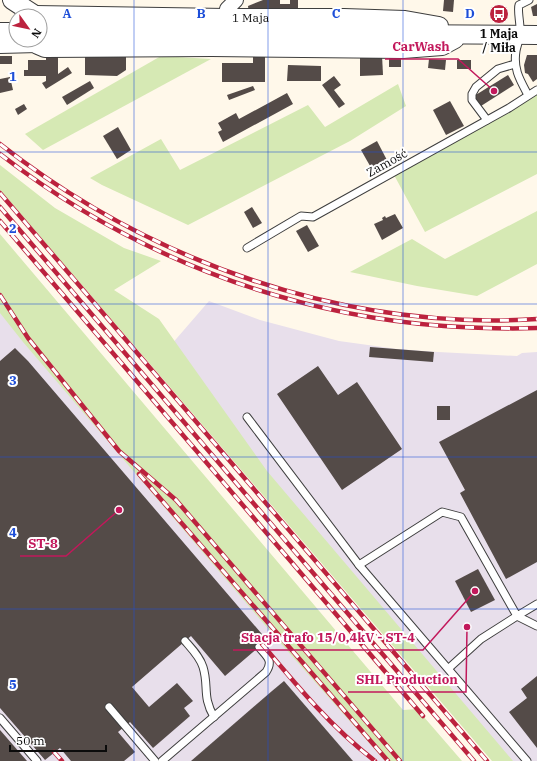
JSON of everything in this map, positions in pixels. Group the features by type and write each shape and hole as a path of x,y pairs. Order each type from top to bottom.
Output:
{"street":[{"path":"11,0 23,8"},
{"path":"226,18 227,9 236,0"},
{"name":"1 Maja","path":"48,15 405,20 443,26 467,34"},
{"name":"1 Maja","path":"48,41 405,34 529,34"},
{"name":"1 Maja","path":"48,41 212,47 403,49 442,46 467,34"}],"lane":[{"path":"528,96 515,68 515,64 516,53 529,34 520,18 517,8 519,5 529,0"},
{"path":"487,120 472,100 472,94 476,87 498,69 515,64"},
{"name":"Zamość","path":"247,248 301,216 313,217 487,120 537,90"},
{"path":"247,418 359,565 449,668 527,761"},
{"path":"359,565 442,512 461,517 517,616 537,626"},
{"path":"449,668 481,639 537,604"},
{"path":"185,641 199,657 203,667 206,698 210,710 214,716"},
{"path":"162,761 266,672 269,668 270,660 258,647"},
{"path":"108,707 155,761"},
{"path":"0,718 37,761"}],"shaded area":[{"path":"0,280 418,761 0,761"},
{"path":"209,301 260,320 339,341 397,349 438,352 517,356 522,353 537,352 537,761 511,761 164,353"}],"green space":[{"path":"161,56 211,59 43,150 25,134"},
{"path":"398,84 406,106 350,141 188,225 90,178 161,139 180,170 308,105 325,127"},
{"path":"537,94 537,174 425,232 394,175"},
{"path":"0,165 55,208 124,248 161,261 114,290 159,319 267,471 513,761 492,761 0,190"},
{"path":"537,211 537,264 477,296 417,286 350,272 412,239 445,259"},
{"path":"0,234 403,710 417,709 462,761 385,761 276,638 23,342 0,313"}],"building":[{"path":"263,0 280,0 280,4 290,4 290,0 298,0 298,14 249,14 248,6"},
{"path":"444,0 454,0 453,12 443,11"},
{"path":"537,4 537,16 533,16 531,7"},
{"path":"253,55 265,55 265,82 222,82 222,63 253,63"},
{"path":"360,55 382,55 383,75 360,76"},
{"path":"527,55 537,55 537,79 533,82 528,74 525,73 524,65"},
{"path":"0,56 12,56 12,64 0,64"},
{"path":"46,56 58,56 58,74 68,67 72,73 46,89 42,83 46,81 46,76 24,76 24,70 28,70 28,60 46,60"},
{"path":"85,56 126,56 126,70 117,76 85,75"},
{"path":"389,58 401,58 401,67 389,67"},
{"path":"429,59 446,60 445,70 428,68"},
{"path":"457,60 471,60 471,69 457,69"},
{"path":"288,65 321,66 321,81 287,81"},
{"path":"508,75 514,85 481,106 474,96"},
{"path":"334,76 341,85 334,90 345,104 339,108 322,85"},
{"path":"10,77 13,90 0,93 0,79"},
{"path":"90,81 94,88 67,105 62,97"},
{"path":"253,86 255,90 229,100 227,95"},
{"path":"287,93 293,104 223,142 218,132 222,130 218,123 236,113 239,119"},
{"path":"450,101 464,126 446,135 433,110"},
{"path":"24,104 27,109 18,115 15,109"},
{"path":"118,127 131,150 117,159 103,136"},
{"path":"377,141 389,164 374,173 361,150"},
{"path":"252,207 262,223 253,228 244,212"},
{"path":"395,214 403,228 382,240 374,224 383,220 382,218 385,216 386,218"},
{"path":"307,225 319,246 308,252 296,231"},
{"path":"370,347 434,352 433,362 369,357"},
{"path":"15,348 28,361 267,640 225,676 191,636 132,687 149,707 177,683 193,701 184,708 190,716 153,748 130,722 118,732 135,752 124,761 71,761 60,748 45,760 0,708 0,361"},
{"path":"318,366 338,395 357,382 402,449 342,490 277,394"},
{"path":"537,390 537,562 506,579 460,493 465,490 439,442"},
{"path":"437,406 450,406 450,420 437,420"},
{"path":"478,569 495,600 471,612 455,581"},
{"path":"537,676 537,748 509,712 527,698 521,689"},
{"path":"284,681 353,761 191,761 272,691"},
{"path":"0,730 27,761 0,761"}],"railway":[{"path":"0,144 59,186 120,223 185,254 253,280 322,300 393,313 465,320 537,319"},
{"path":"0,154 49,189 101,221 154,249 209,273 266,292 324,308 384,319 456,327 537,328"},
{"path":"0,193 487,761"},
{"path":"0,207 474,761"},
{"path":"0,221 423,716"},
{"path":"0,295 28,338 119,451 176,500 400,761"},
{"path":"139,474 388,761"},
{"path":"262,644 329,720 375,761"},
{"path":"54,752 62,761"}],"place":[{"name":"1 Maja / Miła","path":"499,14"},
{"name":"CarWash","path":"494,91"},
{"name":"ST-8","path":"119,510"},
{"name":"Stacja trafo 15/0,4kV - ST-4","path":"475,591"},
{"name":"SHL Production","path":"467,627"}]}
